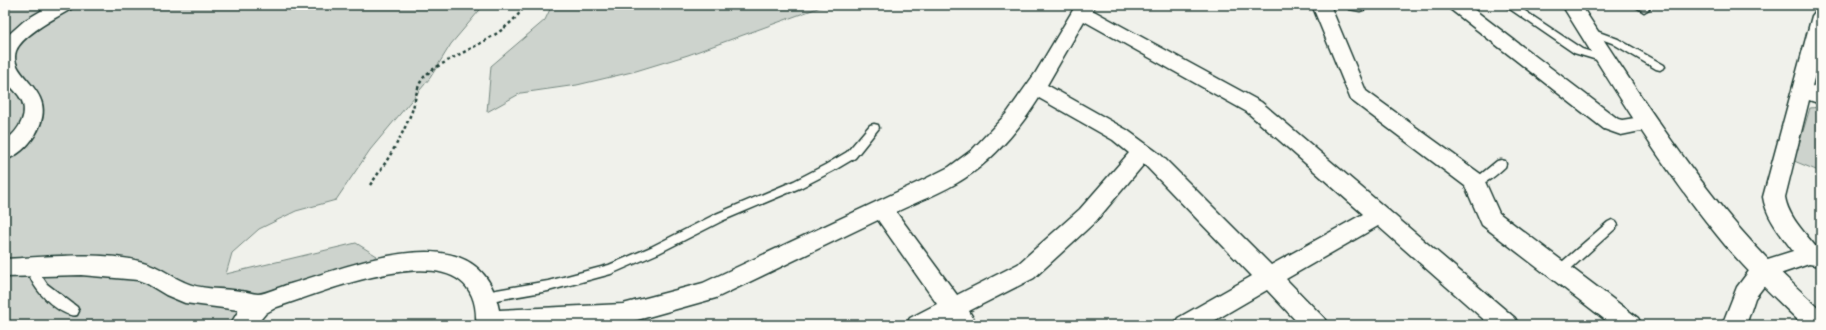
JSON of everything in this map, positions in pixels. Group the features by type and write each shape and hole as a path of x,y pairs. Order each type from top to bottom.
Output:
{"street":[{"path":"5,152 25,136 31,125 35,107 27,92 6,67 6,52 19,34 31,24 65,5"},
{"path":"1321,5 1358,96 1474,181 1490,219 1630,325"},
{"path":"1355,5 1360,5"},
{"path":"1456,5 1611,124 1621,128 1648,123"},
{"path":"1571,5 1648,123 1722,225 1763,270 1820,325"},
{"path":"242,325 260,304 370,268 401,261 450,263 466,272 478,282 485,297 488,323 625,319 708,291 883,210 953,174 976,158 1007,127 1037,88 1083,8 1254,107 1507,325"},
{"path":"1734,325 1745,294 1763,270 1815,256 1779,213 1774,202 1821,16"},
{"path":"1037,88 1120,135 1154,161 1316,325"},
{"path":"1802,90 1821,97"},
{"path":"918,325 959,316 1026,270 1088,215 1142,152"},
{"path":"883,210 959,316"},
{"path":"1186,325 1379,215"},
{"path":"5,268 92,266 146,272 164,284 183,293 211,298 240,299 260,304"}],"lane":[{"path":"1509,5 1578,51 1607,60"},
{"path":"1588,31 1615,41 1660,68"},
{"path":"485,297 555,284 611,269 630,261 720,217 798,184 829,168 851,155 874,128"},
{"path":"1474,181 1484,178 1500,164"},
{"path":"1559,272 1612,225"},
{"path":"34,267 34,274 39,286 73,311"}],"path":[{"path":"370,186 388,161 412,110 418,86 427,73 509,23 524,9 525,5"}],"shaded area":[{"path":"5,5 484,5 451,44 430,78 370,150 336,200 296,211 259,229 232,253 226,274 356,243 377,256 360,267 231,325 5,325"},
{"path":"552,5 826,5 688,55 636,71 577,85 521,93 487,112 491,66 545,20"},
{"path":"1821,107 1821,172 1794,161 1810,108"}]}
